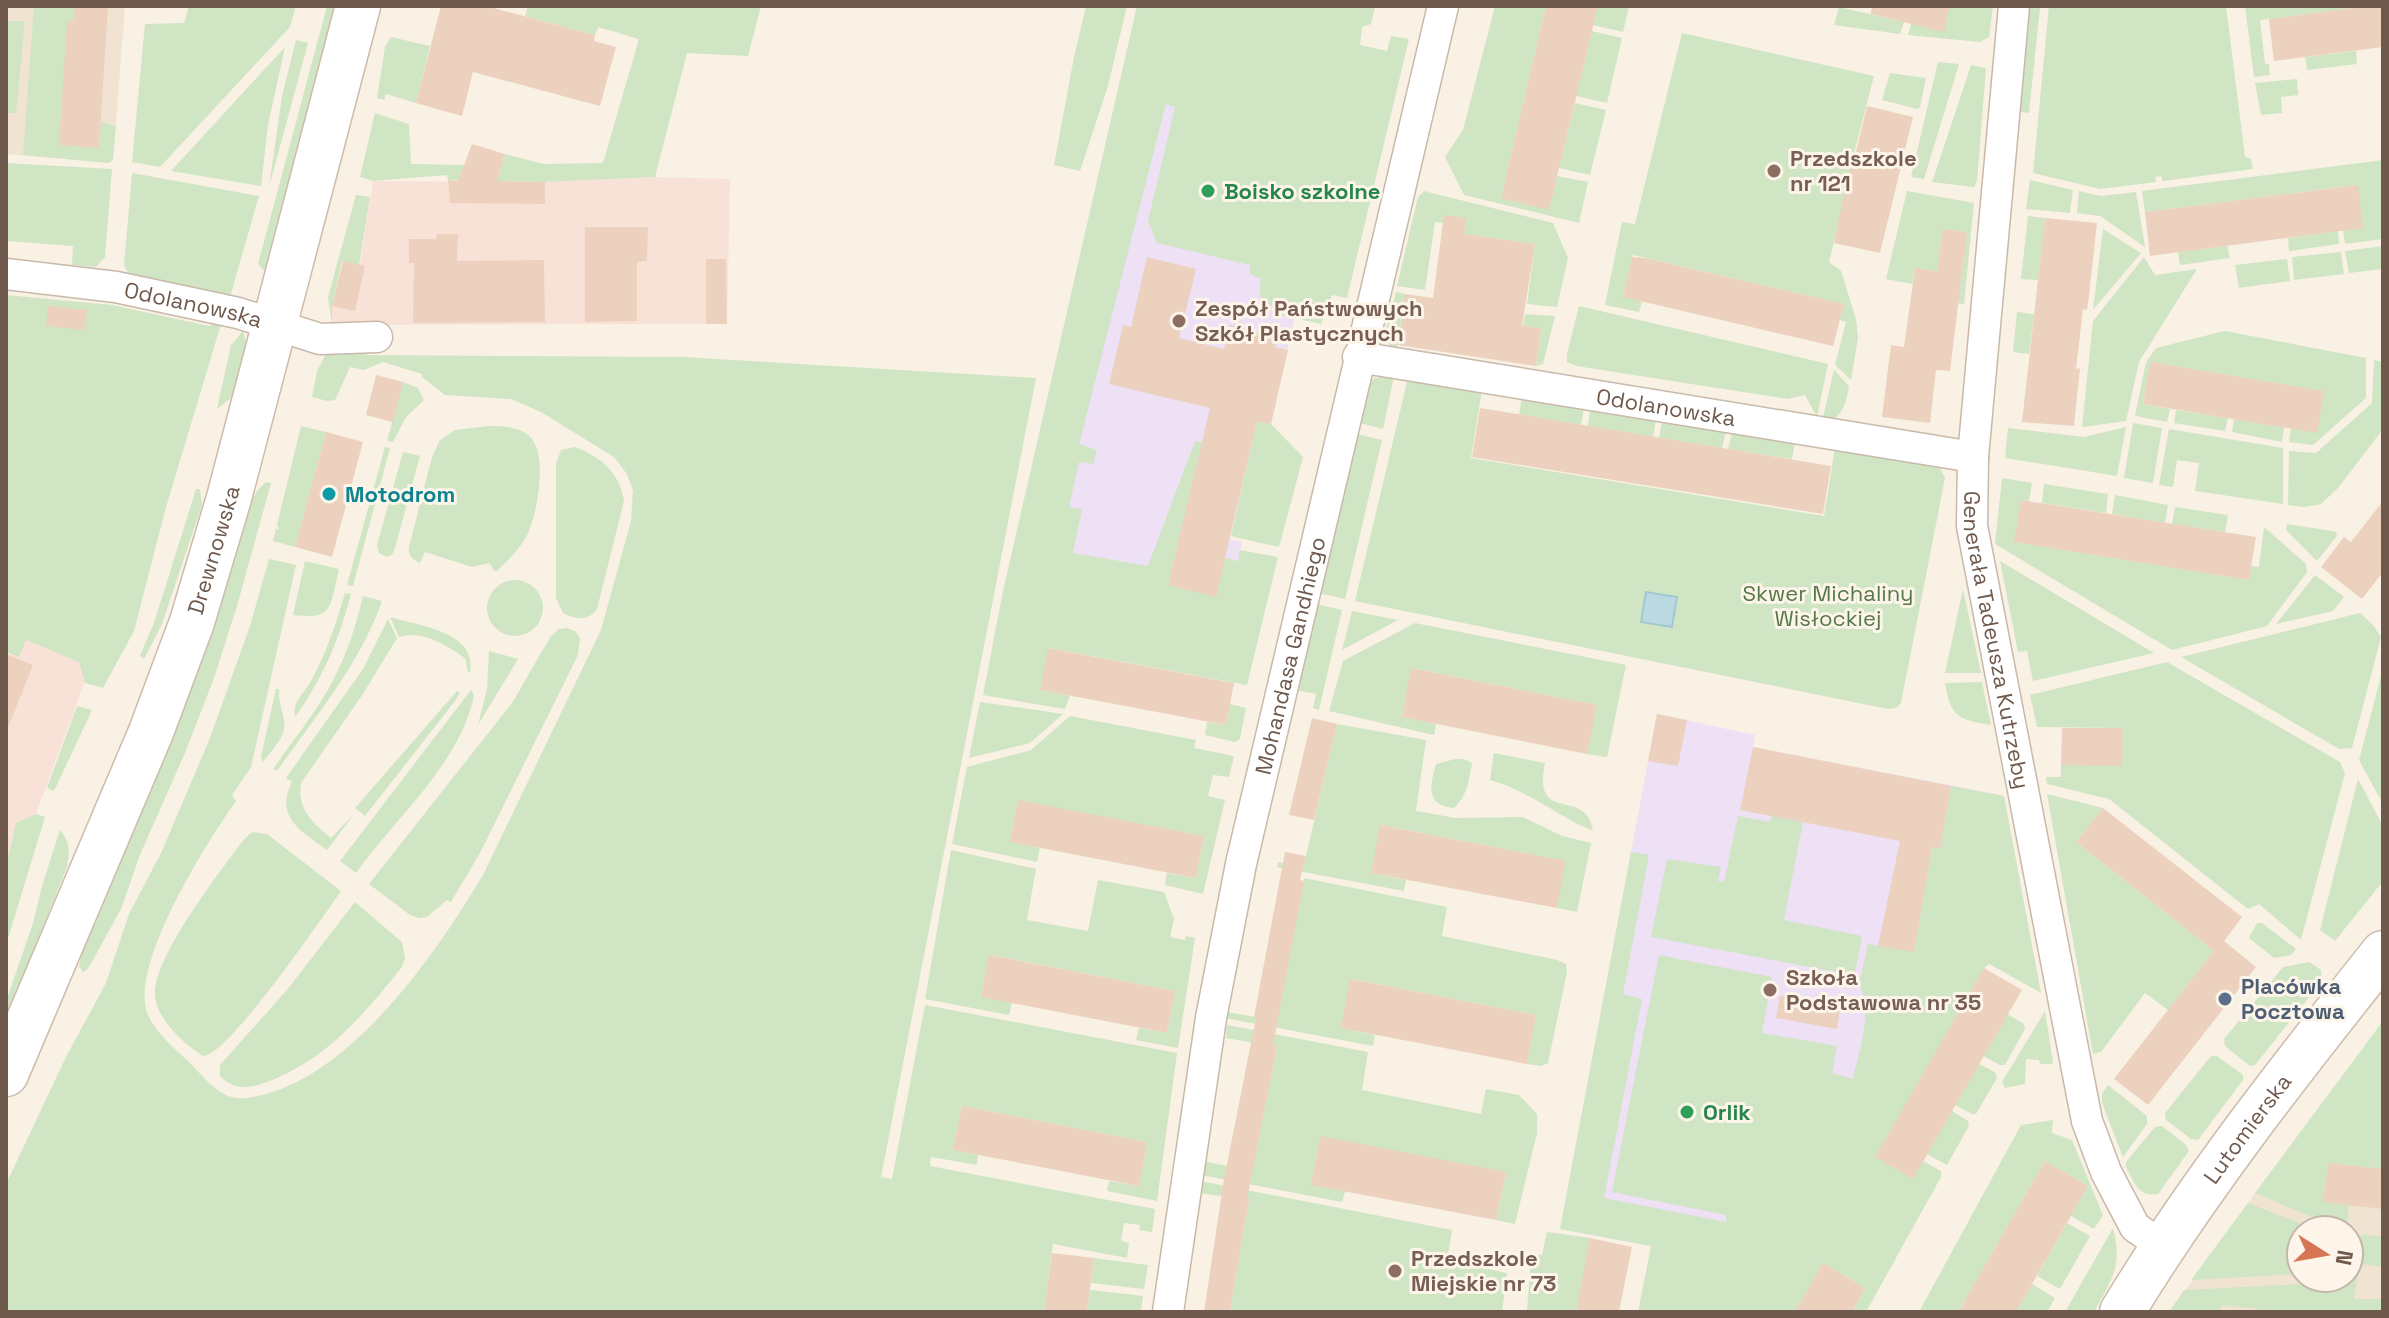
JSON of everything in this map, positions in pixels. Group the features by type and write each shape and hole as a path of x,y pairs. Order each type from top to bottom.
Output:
{"main road":[{"name":"Drewnowska","path":"6,1074 151,732 192,622 275,326 358,6"},
{"name":"Lutomierska","path":"2122,1312 2162,1246 2261,1108 2383,953"}],"street":[{"name":"Mohandasa Gandhiego","path":"1168,1312 1211,1018 1241,864 1443,6"},
{"name":"Generała Tadeusza Kutrzeby","path":"2014,6 1973,457 1972,526 2084,1111 2106,1172 2135,1227 2162,1246"},
{"name":"Odolanowska","path":"6,274 116,287 238,313 320,339 377,337"},
{"name":"Odolanowska","path":"1358,357 1973,457"}],"shaded area":[{"path":"6,6 125,6 113,160 109,163 6,154"},
{"name":"Zespół Państwowych Szkół Plastycznych","path":"1137,6 1301,288 1271,424 1257,422 1230,539 1242,542 1238,561 1225,558 1205,642 1002,596"},
{"path":"655,177 730,179 727,324 332,325 332,306 343,261 360,264 373,181 545,182"},
{"path":"6,626 92,662 36,814 16,823 6,866"},
{"name":"Szkoła Podstawowa nr 35","path":"1657,714 1755,735 1753,747 1996,794 1754,1283 1661,1248 1560,1229"},
{"path":"2383,1022 2383,1312 2170,1312 2248,1203"}],"green space":[{"path":"34,6 75,6 74,21 68,20 59,145 99,148 101,122 116,126 113,160 109,163 23,155"},
{"path":"189,6 296,6 290,27 160,167 132,162 145,24 184,23"},
{"path":"327,6 343,6 308,110 265,271 258,264"},
{"path":"528,6 761,6 748,56 687,53 655,177 545,182 448,180 447,175 373,181 360,177 375,113 409,124 411,164 464,165 499,175 505,154 544,164 603,163 639,39 598,27 595,35 525,16"},
{"path":"1086,6 1127,6 1108,86 1080,171 1054,165"},
{"name":"Zespół Państwowych Szkół Plastycznych","path":"1137,6 1369,6 1375,7 1371,24 1362,27 1360,45 1387,51 1391,36 1409,39 1347,298 1332,295 1321,324 1282,315 1283,309 1272,306 1270,312 1261,297 1261,279 1250,274 1250,265 1157,243 1148,221 1175,107 1166,104 1079,444 1097,450 1093,464 1079,462 1069,507 1082,509 1073,553 1148,566 1195,441 1202,442 1168,585 1215,596 1225,558 1238,561 1240,550 1278,557 1247,685 1049,648 1041,690 1070,696 1065,709 983,695 1002,596"},
{"path":"1495,6 1546,6 1501,198 1549,209 1557,176 1588,182 1579,223 1464,195 1445,157 1463,130"},
{"path":"1598,6 1629,6 1623,32 1593,25"},
{"path":"1950,6 1993,6 1989,37 1980,42 1908,35 1911,24"},
{"path":"2049,6 2226,6 2245,157 2251,159 2253,169 2163,181 2161,176 2155,177 2156,182 2100,189 2033,173"},
{"path":"2245,6 2371,6 2260,20 2265,64 2269,64 2270,75 2254,77"},
{"path":"1839,7 1904,22 1900,34 1834,25"},
{"path":"2030,7 2040,8 2029,113 2020,112"},
{"path":"6,21 25,21 16,113 6,113"},
{"path":"1592,31 1622,38 1607,103 1576,96"},
{"name":"Przedszkole nr 121","path":"1682,33 1874,76 1829,262 1841,271 1856,319 1858,337 1851,380 1835,365 1846,322 1840,320 1843,304 1633,255 1623,296 1642,301 1639,312 1605,305 1622,222 1635,224"},
{"path":"391,37 430,46 416,103 386,94 384,100 377,98 385,47"},
{"path":"296,40 308,43 269,187 282,96"},
{"path":"285,47 268,125 261,186 171,171"},
{"path":"2356,51 2357,64 2307,70 2305,57"},
{"path":"1938,62 1959,64 1924,179 1911,177"},
{"path":"1971,65 1986,68 1977,181 1974,187 1932,182"},
{"path":"1890,73 1926,78 1920,107 1917,109 1882,100"},
{"path":"2297,79 2298,95 2281,97 2282,113 2261,115 2255,83"},
{"path":"1575,103 1606,110 1590,175 1559,168"},
{"path":"2383,160 2383,239 2345,244 2343,230 2363,227 2357,185 2145,212 2142,191"},
{"path":"6,163 112,169 105,257 96,267 72,265 73,246 6,241"},
{"path":"132,173 259,196 230,297 129,275 124,265"},
{"path":"2030,180 2073,190 2070,213 2026,209"},
{"path":"1424,191 1553,223 1568,258 1557,307 1527,304 1535,244 1464,234 1443,223 1435,222 1425,290 1397,286 1418,197"},
{"path":"1907,191 1974,203 1964,304 1958,303 1967,232 1943,229 1937,271 1915,268 1912,284 1886,279"},
{"path":"2079,191 2101,196 2136,192 2145,247 2100,216 2077,213"},
{"path":"356,195 370,197 359,265 342,261 332,306 332,325 328,297"},
{"path":"2028,216 2045,218 2038,280 2021,279"},
{"path":"2103,229 2141,253 2093,310"},
{"path":"2338,231 2339,244 2289,251 2288,238"},
{"path":"2227,246 2230,258 2180,265 2178,252"},
{"path":"2383,246 2383,269 2349,273 2345,251"},
{"path":"2341,252 2344,274 2294,280 2292,257"},
{"path":"2144,257 2155,275 2197,269 2139,362 2126,421 2082,427 2093,321"},
{"path":"2287,259 2290,281 2239,288 2235,265"},
{"path":"1396,292 1405,294 1397,350 1391,348 1384,336"},
{"path":"6,295 112,305 209,326 222,321 166,507 134,631 103,688 85,683 79,662 26,640 19,657 6,652"},
{"path":"1579,306 1828,364 1817,417 1805,395 1788,399 1576,366 1567,362"},
{"path":"2017,312 2034,314 2029,354 2013,352"},
{"path":"1525,314 1555,316 1543,364 1536,366 1541,329 1523,326"},
{"path":"243,331 247,346 232,397 217,409 231,345"},
{"path":"2225,331 2366,358 2366,398 2313,445 2289,442 2291,428 2323,391 2150,362 2143,404 2170,409 2167,422 2135,416 2146,362 2156,348"},
{"path":"327,352 367,352 367,355 683,357 1036,378 881,1177 892,1179 925,1005 1177,1053 1157,1201 1107,1191 1109,1181 1139,1186 1147,1142 962,1106 953,1150 978,1155 977,1165 931,1157 930,1166 1155,1209 1152,1232 1139,1230 1140,1225 1124,1223 1121,1241 1129,1243 1127,1258 1053,1244 1044,1312 6,1312 6,1184 66,1057 106,983 129,914 162,851 210,738 250,626 269,559 296,565 251,767 232,795 236,801 190,873 159,937 149,967 145,994 148,1015 161,1035 216,1089 237,1098 283,1088 318,1069 352,1043 413,978 483,875 601,630 631,521 633,491 627,474 614,457 541,412 511,399 445,395 422,374 383,362 364,370 350,367 335,400 312,397 317,371"},
{"path":"2374,360 2383,362 2383,429 2338,488 2321,504 2304,507 2288,505 2289,451 2316,453 2372,403"},
{"path":"1834,370 1849,386 1848,393 1838,416 1821,426"},
{"path":"1394,376 1383,429 1360,423 1374,378"},
{"name":"Skwer Michaliny Wisłockiej","path":"1408,378 1482,390 1471,458 1824,516 1835,448 1940,468 1945,478 1901,703 1896,708 1888,709 1355,601"},
{"path":"403,382 418,388 424,400 406,417 393,442 387,441"},
{"path":"1522,397 1584,408 1581,425 1519,415"},
{"path":"1590,410 1656,420 1653,437 1588,426"},
{"path":"2176,410 2228,418 2225,431 2174,423"},
{"path":"2234,419 2284,427 2282,442 2232,432"},
{"path":"1257,421 1271,424 1303,457 1279,547 1231,536"},
{"path":"1662,421 1726,432 1722,448 1659,438"},
{"path":"2133,423 2162,428 2153,483 2124,478"},
{"path":"301,426 326,432 295,547 273,541 276,529 279,529 277,525"},
{"path":"489,426 523,431 536,447 539,487 534,516 526,537 497,571 490,563 472,567 425,552 420,563 417,562 410,555 409,547 432,457 440,440 455,430"},
{"path":"2126,427 2117,476 2005,458 2008,428 2084,437"},
{"path":"2169,429 2283,448 2283,504 2195,491 2199,463 2177,460 2173,487 2159,485"},
{"path":"1732,433 1795,443 1792,459 1728,449"},
{"path":"1357,434 1382,440 1345,599 1319,593"},
{"path":"385,447 390,448 353,586 347,585"},
{"path":"575,447 608,467 618,482 624,501 597,609 590,616 582,618 563,613 556,598 556,464 561,450"},
{"path":"403,452 420,456 395,548 392,555 387,557 379,553 377,545"},
{"path":"2002,478 2032,483 2029,501 2021,500 2015,542 2249,580 2251,566 2259,567 2264,527 2306,564 2307,572 2267,626 2172,650 1995,544"},
{"path":"266,482 271,483 214,678 139,857 122,907 88,969 83,972 79,966 86,933 197,657 248,509"},
{"path":"2044,484 2108,494 2106,513 2042,503"},
{"path":"196,489 200,489 202,505 162,624 144,659 140,656 154,623"},
{"path":"2115,495 2168,505 2165,523 2112,514"},
{"path":"2175,507 2228,515 2225,532 2172,524"},
{"path":"2287,524 2332,531 2337,536 2317,561 2286,530"},
{"path":"305,561 339,569 332,601 324,612 317,615 293,615"},
{"path":"2000,561 2154,653 2033,681 2027,651 2018,652"},
{"path":"2315,575 2344,597 2333,611 2276,624"},
{"path":"515,580 535,588 543,608 535,628 515,636 495,628 487,608 495,588"},
{"path":"1963,589 1981,673 1945,673"},
{"path":"345,593 351,594 335,643 314,688 295,717 297,703 321,661"},
{"path":"363,596 382,601 362,647 277,771 273,769 333,681 350,642"},
{"path":"1316,604 1342,610 1319,710 1313,708 1316,694 1296,690"},
{"path":"1352,611 1398,620 1342,650"},
{"path":"2360,613 2381,637 2352,748 2339,749 2181,657"},
{"path":"390,617 431,628 456,640 465,648 470,659 470,673 465,658 442,644 416,635 399,637"},
{"path":"388,619 397,638 363,694 301,783 304,808 331,838 354,814 327,850 293,822 286,805 292,782 286,778 363,669"},
{"path":"1415,623 1626,665 1607,757 1587,754 1596,705 1412,668 1402,716 1436,724 1434,735 1329,711 1343,661"},
{"path":"559,629 575,631 580,638 578,655 481,851 451,902 447,900 427,917 410,915 369,884 512,703 551,636"},
{"path":"489,651 518,659 478,725 487,689"},
{"path":"2167,662 2340,762 2345,773 2301,940 2259,904 2248,909 2109,799 2047,784 2046,777 2061,777 2061,765 2122,728 2037,727 2030,695"},
{"path":"2383,668 2383,804 2359,760"},
{"path":"1982,682 1991,725 1958,715 1950,703 1945,683"},
{"path":"276,689 279,689 283,733 263,762 261,757"},
{"path":"471,690 474,695 456,744 425,789 356,873 340,861"},
{"path":"457,691 460,693 455,701 365,816 355,808"},
{"path":"980,702 1063,714 1030,743 969,758"},
{"path":"1230,704 1246,708 1240,739 1235,742 1205,735 1207,722 1226,725"},
{"path":"77,706 92,710 54,791 47,788"},
{"path":"1070,716 1196,740 1194,748 1234,756 1229,777 1213,775 1208,796 1225,800 1203,894 1165,885 1167,873 1196,878 1204,836 1018,801 1010,842 1040,848 1037,862 952,844 967,767 1031,750"},
{"path":"1337,724 1426,740 1416,811 1456,818 1523,817 1562,836 1591,843 1577,912 1557,908 1565,861 1381,825 1371,873 1406,880 1404,891 1277,867 1278,862 1303,868"},
{"path":"1494,753 1545,763 1543,782 1546,794 1553,801 1581,810 1588,817 1593,831 1517,790 1490,780"},
{"path":"1455,759 1472,763 1465,793 1454,808 1438,803 1431,787 1436,764"},
{"path":"2358,779 2383,826 2383,881 2335,941 2320,930"},
{"path":"1951,786 2004,796 2041,993 1989,964 1984,968 1923,1161 1941,1171 1941,1177 1866,1312 1852,1312 1865,1288 1823,1263 1795,1312 1638,1312 1651,1246 1560,1229 1631,852 1649,855 1623,994 1642,999 1604,1198 1726,1222 1726,1215 1612,1192 1659,955 1772,977 1762,1033 1837,1046 1832,1073 1853,1079 1865,1019 1859,984 1868,944 1914,951 1932,847 1940,848"},
{"path":"2047,794 2103,808 2076,842 2214,951 2168,1010 2145,993 2101,1052 2093,1054"},
{"path":"36,814 45,817 6,945 6,866 16,823"},
{"path":"1738,816 1770,822 1772,816 1803,822 1784,920 1862,936 1854,979 1847,974 1651,937 1667,859 1721,867 1718,881 1724,882"},
{"path":"60,830 68,847 67,867 19,986 6,1027 6,1002"},
{"path":"253,832 267,834 341,891 253,1011 215,1050 203,1056 165,1021 155,994 158,978 165,958 191,914 245,838"},
{"path":"951,850 1036,869 1027,920 1088,931 1098,880 1164,892 1174,919 1170,937 1195,938 1178,1048 1136,1040 1139,1028 1167,1033 1175,991 990,955 981,996 1012,1003 1009,1015 925,999"},
{"path":"1304,878 1447,907 1442,936 1566,964 1567,972 1548,1063 1541,1066 1527,1064 1536,1015 1351,979 1341,1028 1375,1035 1373,1046 1225,1018 1227,1012 1277,1021"},
{"path":"355,902 402,942 405,958 402,967 359,1017 311,1059 258,1085 245,1087 226,1081 220,1076 220,1065 287,990"},
{"path":"2257,923 2262,923 2296,949 2291,955 2274,958 2249,938"},
{"path":"2309,962 2321,970 2321,982 2255,1065 2250,1066 2225,1046 2224,1039 2283,967"},
{"path":"2045,1011 2052,1064 2026,1059 2025,1084 2005,1088 2002,1082"},
{"path":"2007,1014 2024,1024 2025,1029 2005,1065 2000,1065 1983,1056"},
{"path":"2383,1021 2383,1169 2328,1163 2323,1202 2349,1205 2348,1214 2305,1214 2255,1193"},
{"path":"1227,1025 1368,1052 1362,1090 1481,1114 1486,1089 1519,1095 1537,1114 1537,1133 1515,1224 1496,1220 1506,1173 1320,1137 1311,1184 1345,1191 1342,1202 1201,1175 1203,1161 1252,1171 1277,1047 1226,1038"},
{"path":"2211,1056 2217,1056 2243,1075 2243,1080 2198,1140 2191,1139 2166,1120 2165,1113"},
{"path":"1979,1064 1995,1072 1997,1078 1976,1114 1972,1114 1955,1105"},
{"path":"2108,1085 2147,1116 2147,1124 2123,1157 2102,1103 2102,1094"},
{"path":"1952,1111 1968,1121 1969,1126 1947,1165 1927,1154"},
{"path":"2053,1120 2052,1133 2072,1140 2103,1215 2094,1229 2071,1216 2088,1186 2045,1161 1958,1312 1919,1312 2021,1125"},
{"path":"2162,1126 2189,1151 2158,1194 2146,1193 2138,1187 2126,1162 2155,1127"},
{"path":"1200,1181 1452,1230 1447,1260 1507,1273 1502,1312 1230,1312 1249,1200 1199,1193"},
{"path":"2248,1203 2285,1217 2285,1275 2191,1280"},
{"path":"2067,1223 2090,1236 2060,1289 2037,1276"},
{"path":"2113,1228 2117,1253 2114,1272 2094,1312 2065,1312"},
{"path":"1547,1232 1591,1238 1576,1312 1527,1312 1531,1254 1542,1255"},
{"path":"2365,1234 2383,1237 2383,1267 2365,1265"},
{"path":"1094,1258 1148,1265 1144,1289 1091,1283"},
{"path":"2032,1284 2055,1298 2047,1312 2016,1312"},
{"path":"2285,1285 2285,1294 2355,1294 2354,1299 2383,1299 2383,1312 2283,1312 2221,1305 2220,1312 2169,1312 2184,1290"},
{"path":"1090,1290 1143,1296 1141,1312 1087,1312"}],"water":[{"path":"1646,592 1677,597 1672,627 1641,622"}],"building":[{"path":"75,6 108,6 99,148 59,145 67,20 74,21"},
{"path":"441,6 486,6 595,35 594,41 616,47 600,106 473,72 462,116 416,103"},
{"path":"1546,6 1598,6 1549,210 1501,198"},
{"path":"1872,6 1950,6 1944,32 1871,14"},
{"path":"2383,6 2383,47 2274,61 2269,19"},
{"path":"1867,106 1913,117 1880,253 1834,243 1852,155 1855,156"},
{"path":"472,144 505,154 497,181 545,182 545,204 450,203 448,180 458,181"},
{"path":"2358,185 2363,228 2150,256 2145,212"},
{"path":"1444,215 1466,218 1464,234 1535,244 1522,326 1541,328 1536,366 1398,345 1405,294 1433,298"},
{"path":"2045,218 2097,223 2087,310 2083,309 2076,369 2080,368 2074,426 2022,422"},
{"path":"585,227 648,227 647,261 637,262 637,321 585,322"},
{"path":"1943,229 1967,232 1950,371 1936,370 1930,423 1882,417 1891,345 1904,347 1915,268 1937,271"},
{"path":"437,234 458,234 457,261 544,260 545,322 413,323 414,263 409,263 409,239 436,239"},
{"path":"1147,257 1196,269 1179,338 1224,349 1230,325 1278,337 1275,347 1288,350 1271,424 1257,421 1216,597 1168,585 1210,408 1109,384 1123,325 1131,327"},
{"path":"1632,257 1844,304 1833,346 1623,297"},
{"path":"706,259 726,259 727,324 706,324"},
{"path":"343,261 365,266 355,311 332,306"},
{"path":"48,306 87,310 84,330 46,326"},
{"path":"2150,362 2324,391 2317,433 2143,404"},
{"path":"376,375 403,382 393,422 366,415"},
{"path":"1480,408 1831,466 1823,514 1472,457"},
{"name":"Motodrom","path":"326,432 363,442 332,557 295,547"},
{"path":"2021,500 2256,537 2249,580 2014,542"},
{"path":"2383,501 2383,572 2362,599 2321,567 2344,537 2351,542"},
{"path":"1048,648 1234,683 1226,725 1040,690"},
{"path":"6,654 33,665 7,730 6,730"},
{"path":"1411,668 1597,705 1587,754 1402,717"},
{"path":"1657,714 1687,720 1678,766 1648,761"},
{"path":"1312,718 1337,724 1314,820 1289,815"},
{"path":"2062,728 2123,728 2122,766 2061,765"},
{"path":"1753,747 1951,786 1940,848 1932,847 1914,952 1878,946 1900,841 1740,810"},
{"path":"1018,800 1204,836 1196,878 1010,842"},
{"path":"2103,808 2242,917 2224,941 2256,967 2148,1105 2114,1079 2214,951 2076,842"},
{"path":"1380,825 1566,861 1557,908 1371,873"},
{"path":"1285,852 1306,856 1273,1045 1277,1046 1247,1199 1230,1312 1204,1312 1224,1179"},
{"path":"989,955 1175,991 1167,1033 981,997"},
{"path":"1984,968 2022,990 1913,1179 1875,1157"},
{"path":"1350,979 1536,1015 1527,1064 1341,1028"},
{"path":"1780,996 1840,1009 1837,1029 1776,1018"},
{"path":"962,1106 1147,1142 1139,1186 953,1150"},
{"path":"1320,1136 1506,1172 1496,1220 1311,1185"},
{"path":"2045,1161 2088,1186 2016,1312 1958,1312"},
{"path":"2328,1163 2383,1169 2383,1209 2323,1202"},
{"path":"1590,1238 1632,1247 1619,1312 1576,1312"},
{"path":"1052,1253 1094,1258 1087,1312 1044,1312"},
{"path":"1823,1263 1865,1288 1852,1312 1795,1312"}],"place":[{"name":"Przedszkole nr 121","path":"1774,171"},
{"name":"Boisko szkolne","path":"1208,191"},
{"name":"Zespół Państwowych Szkół Plastycznych","path":"1179,321"},
{"name":"Motodrom","path":"329,494"},
{"name":"Szkoła Podstawowa nr 35","path":"1770,990"},
{"name":"Placówka Pocztowa","path":"2225,999"},
{"name":"Orlik","path":"1687,1112"},
{"name":"Przedszkole Miejskie nr 73","path":"1395,1271"}]}
